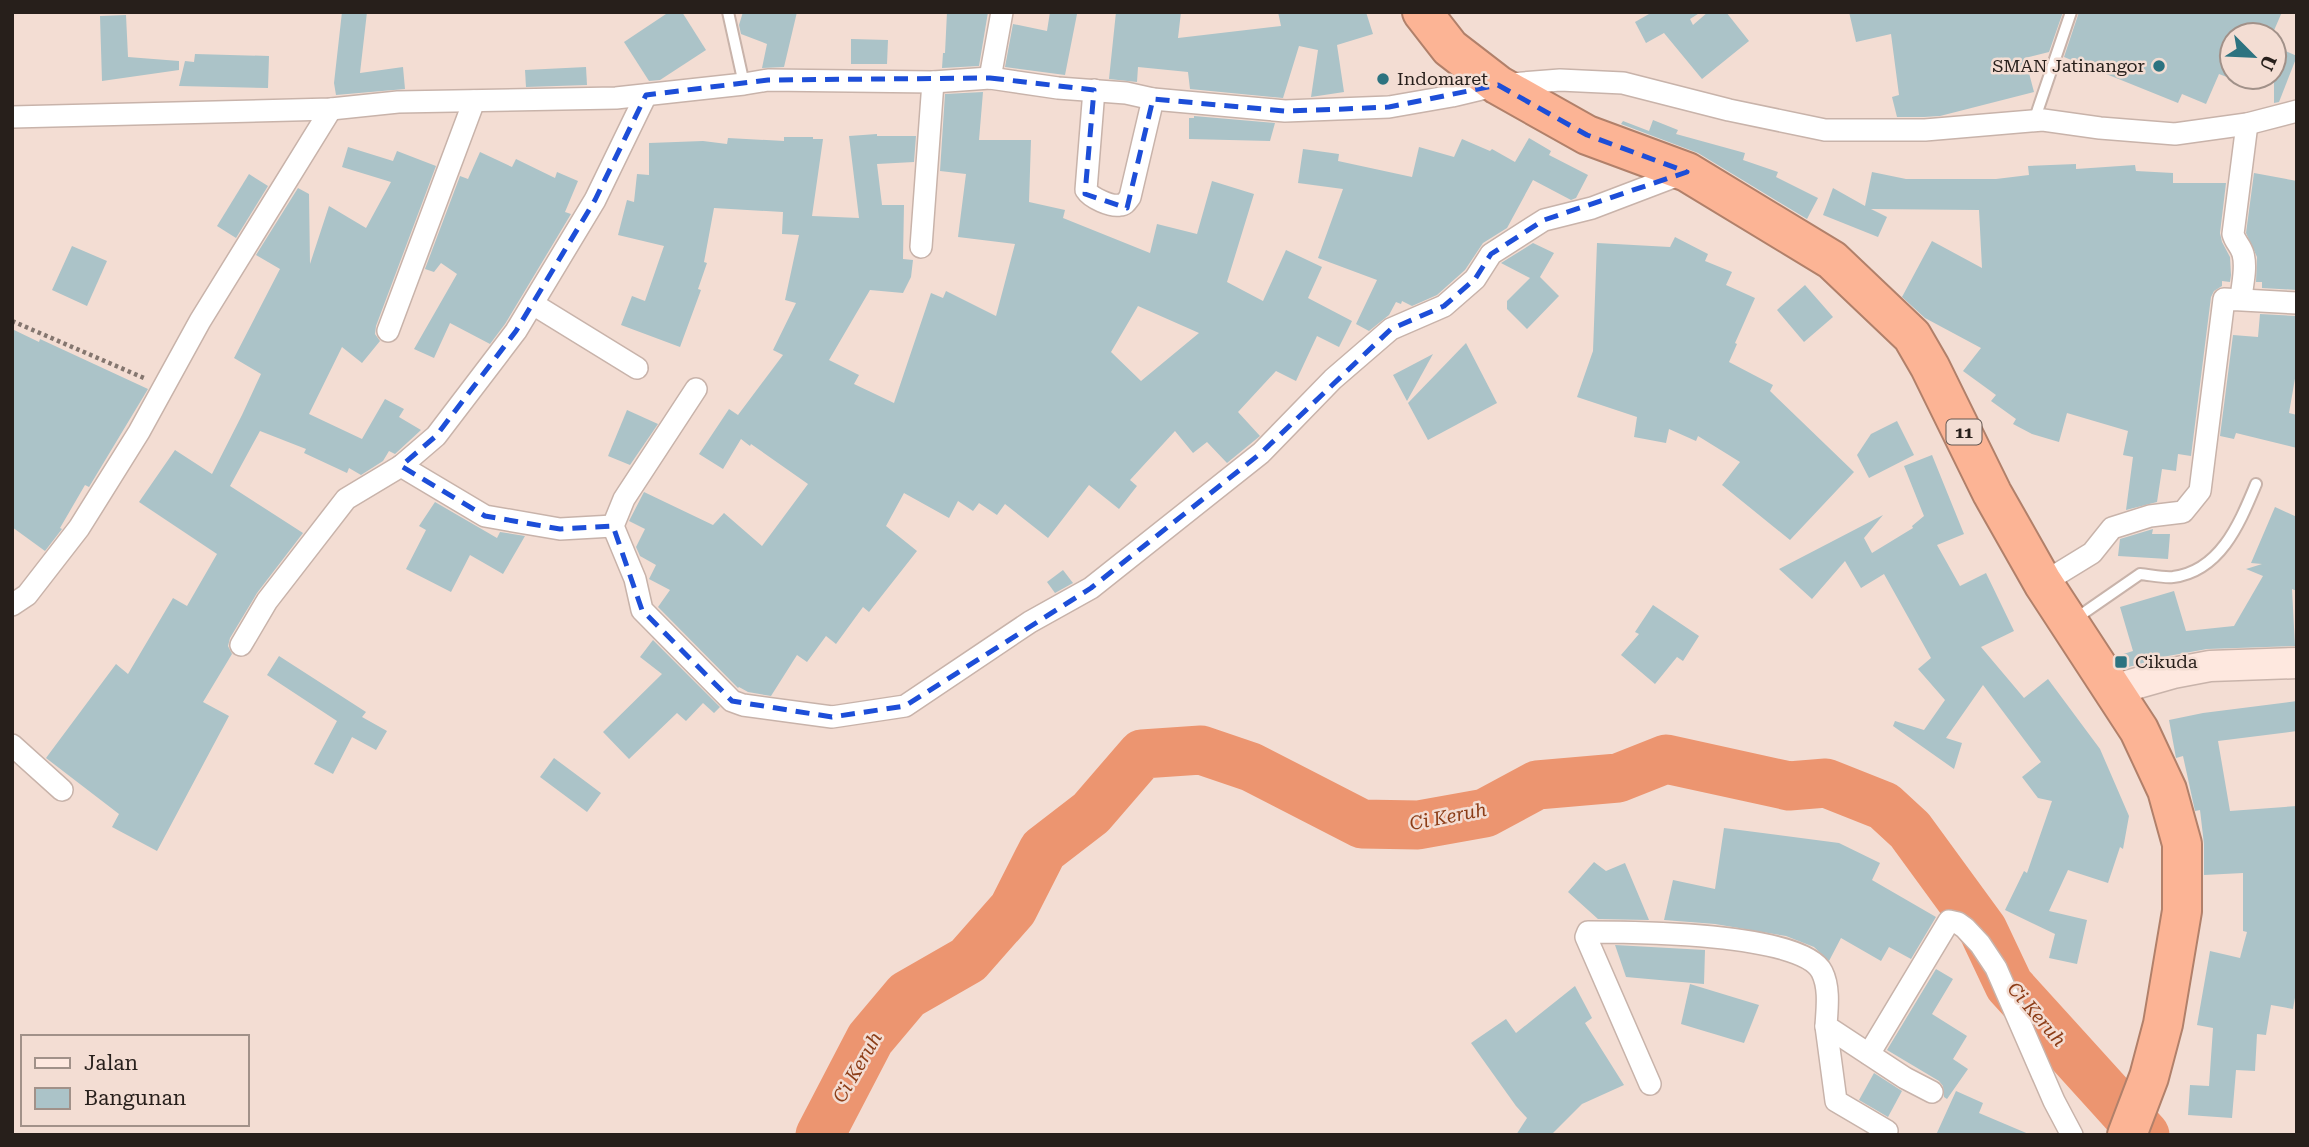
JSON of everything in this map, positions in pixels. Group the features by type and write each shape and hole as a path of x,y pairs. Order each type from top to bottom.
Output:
{"highway":[{"name":"11","path":"1422,12 1450,48 1498,85 1587,135 1687,172 1832,260 1912,336 1992,493 2043,583 2139,730 2167,790 2182,844 2182,911 2163,1024 2149,1077 2127,1135"}],"street":[{"path":"990,78 1002,12"},
{"path":"12,117 331,109 398,102 646,95 768,80 933,82 990,78 1126,93 1153,99 1285,111 1389,107 1498,85 1560,80 1623,83 1729,110 1825,130 1925,130 2043,120 2175,134 2247,124 2297,111"},
{"path":"921,247 933,82"},
{"path":"1094,90 1086,190 1097,199 1120,206 1130,197 1153,99"},
{"path":"241,645 267,601 346,499 401,466 436,436 516,331 595,200 646,95"},
{"path":"388,331 474,101"},
{"path":"12,606 27,595 79,528 139,432 200,321 331,109"},
{"path":"2241,299 2245,265 2243,251 2234,239 2234,234 2247,124"},
{"path":"696,389 624,499 612,526 635,579 642,610 732,701 832,718 905,706 1030,622 1091,588 1261,453 1333,379 1391,329 1444,306 1475,279 1491,254 1544,220 1592,208 1687,172"},
{"path":"2043,583 2092,553 2112,528 2150,516 2183,512 2200,491 2224,300 2297,303"},
{"path":"533,304 637,368"},
{"path":"401,466 485,516 560,529 612,526"},
{"path":"2113,690 2210,666 2297,663"},
{"path":"12,745 62,790"},
{"path":"1869,1054 1949,921 1958,923 1980,944 1996,968 2054,1101 2072,1135"},
{"path":"1650,1084 1586,937 1588,932 1657,932 1705,936 1794,951 1809,959 1822,971 1827,993 1826,1026 1836,1101 1887,1131"},
{"path":"1826,1026 1931,1092"}],"lane":[{"path":"728,12 744,84"},
{"path":"2034,121 2071,12"},
{"path":"2070,622 2140,574 2170,578 2190,574 2205,565 2235,533 2256,484"}],"path":[{"path":"12,321 164,386"}],"highlighted area":[{"path":"990,78 1094,90 1085,194 1127,208 1153,99 1285,111 1344,109 1389,107 1498,85 1587,135 1687,172 1544,220 1491,254 1475,279 1444,306 1391,329 1261,453 1091,588 905,706 832,717 732,701 642,610 613,526 560,529 485,516 401,466 436,436 516,331 595,200 646,95 768,80"}],"building":[{"path":"342,12 367,12 360,73 403,67 405,89 336,95 334,83"},
{"path":"669,12 682,12 706,50 660,80 649,81 624,42"},
{"path":"743,12 797,12 784,67 762,68 767,44 741,34 739,25"},
{"path":"947,12 988,12 979,66 942,68"},
{"path":"1050,12 1077,14 1065,75 1005,67 1013,24 1047,31"},
{"path":"1116,12 1181,12 1178,38 1281,26 1278,12 1366,12 1373,34 1337,45 1344,92 1311,97 1318,50 1299,46 1283,98 1190,89 1188,72 1138,67 1137,82 1109,79"},
{"path":"1648,12 1701,12 1690,19 1693,25 1708,12 1726,12 1749,41 1702,79 1664,33 1646,43 1635,22 1649,14"},
{"path":"1849,12 2063,12 2049,52 2025,58 2034,92 1940,116 1897,117 1892,97 1899,95 1891,34 1856,42"},
{"name":"SMAN Jatinangor","path":"2079,12 2282,12 2278,21 2218,21 2218,76 2206,104 2182,94 2178,103 2064,57"},
{"path":"126,15 128,57 179,61 179,70 102,81 100,16"},
{"path":"851,39 888,40 887,64 851,64"},
{"path":"2288,52 2297,56 2288,79"},
{"path":"195,54 269,56 268,88 179,86 185,61 194,62"},
{"path":"586,67 587,85 526,87 525,70"},
{"path":"2274,91 2283,91 2279,102 2274,103"},
{"path":"983,92 979,140 1031,140 1029,202 1065,210 1063,218 1150,253 1157,224 1197,234 1212,181 1254,194 1227,282 1263,301 1286,250 1322,267 1308,298 1352,321 1339,347 1317,336 1296,381 1276,371 1238,412 1260,436 1227,463 1207,442 1193,453 1175,431 1130,480 1137,486 1119,509 1089,485 1048,538 1005,504 997,515 979,503 973,511 958,501 949,518 904,493 886,526 917,551 869,612 863,607 836,644 826,636 807,662 797,655 771,696 748,692 738,688 658,607 670,590 649,579 656,565 640,556 636,547 645,529 629,521 644,492 713,525 724,513 762,546 808,484 741,439 723,469 699,454 729,409 738,415 783,355 773,350 796,303 785,300 799,235 782,234 783,212 714,208 704,262 707,263 698,289 701,290 680,347 621,325 632,296 645,301 664,246 618,235 627,200 634,202 637,174 649,175 649,143 703,141 727,144 728,138 784,141 784,137 813,137 823,139 812,216 859,218 849,136 916,136 914,162 877,164 882,205 904,205 903,259 913,260 911,277 903,293 870,290 829,360 859,375 854,384 894,403 931,293 943,298 946,291 996,316 1015,244 958,237 966,174 940,171 945,94","holes":["1138,306 1199,333 1141,381 1111,352"]},
{"path":"1194,116 1275,123 1270,141 1189,139 1189,118"},
{"path":"1653,120 1678,130 1676,134 1745,153 1743,160 1778,172 1776,177 1818,198 1807,219 1698,153 1621,124 1623,121 1649,131"},
{"path":"1529,138 1551,151 1549,155 1588,175 1576,198 1571,200 1533,180 1507,228 1483,243 1465,270 1437,295 1412,306 1402,301 1401,304 1396,302 1389,315 1369,331 1356,324 1377,280 1318,258 1343,189 1298,183 1303,149 1339,154 1338,161 1412,177 1419,147 1454,157 1462,139 1490,151 1492,149 1515,162"},
{"path":"348,147 393,161 397,151 436,166 376,326 375,334 380,341 362,363 342,347 309,414 362,439 385,399 404,409 399,417 421,430 395,454 389,451 383,461 361,475 349,468 347,473 304,453 306,449 260,431 230,486 303,533 257,593 230,638 228,646 232,654 203,702 229,716 157,851 112,827 119,814 46,758 116,664 128,674 173,598 187,606 217,554 139,502 175,450 212,474 242,415 261,374 234,358 280,269 256,255 298,188 309,194 310,264 329,206 366,228 391,182 342,167"},
{"path":"480,152 512,167 516,159 555,178 557,172 578,181 565,212 571,214 505,324 490,344 450,323 434,358 414,349 457,274 441,263 434,272 425,269 460,176 468,179"},
{"path":"2076,164 2076,169 2135,165 2136,171 2173,173 2173,183 2226,183 2220,233 2230,257 2231,275 2230,282 2222,281 2222,286 2214,291 2211,297 2191,456 2178,454 2176,471 2162,469 2157,502 2126,510 2133,457 2123,455 2128,431 2067,413 2059,442 2032,434 2013,424 2016,419 1991,401 1996,395 1963,371 1981,348 1925,318 1902,297 1932,241 1982,268 1979,210 1871,209 1887,217 1878,237 1823,215 1833,188 1865,206 1872,172 1906,179 1996,179 2029,175 2028,166"},
{"path":"2254,173 2297,181 2297,290 2262,288 2262,282 2256,282 2257,257 2246,233"},
{"path":"249,174 268,186 236,238 217,226"},
{"path":"1675,237 1708,254 1705,261 1732,272 1726,285 1755,298 1729,362 1773,385 1770,391 1854,472 1790,540 1722,485 1740,462 1698,436 1696,441 1669,429 1666,443 1634,437 1637,417 1577,397 1593,351 1597,243 1670,247"},
{"path":"1533,243 1554,253 1540,277 1559,296 1527,329 1507,309 1507,301 1530,278 1501,263"},
{"path":"72,246 107,261 87,306 52,290"},
{"path":"1805,285 1833,317 1804,342 1777,310"},
{"path":"2260,314 2297,316 2297,367 2289,413 2297,415 2297,448 2236,433 2234,439 2220,436 2233,335 2258,337"},
{"path":"12,329 39,342 40,339 148,389 89,487 85,485 60,528 62,529 45,551 12,527"},
{"path":"1466,343 1497,403 1428,440 1408,403"},
{"path":"1433,354 1407,401 1393,375"},
{"path":"627,410 658,424 630,465 608,456"},
{"path":"1897,421 1914,455 1869,478 1857,455 1871,434"},
{"path":"1932,455 1964,534 1937,545 1960,586 1986,573 2014,631 1981,647 2024,698 2048,679 2100,749 2129,816 2123,849 2120,847 2108,883 2068,870 2049,911 2087,920 2077,964 2049,958 2055,934 2005,910 2024,871 2027,873 2052,801 2038,798 2022,777 2041,762 1983,685 1946,738 1962,743 1954,769 1893,726 1895,721 1924,730 1945,700 1918,669 1931,658 1884,574 1861,588 1845,561 1812,599 1779,569 1883,515 1864,538 1872,553 1913,528 1924,516 1904,466"},
{"path":"435,502 497,538 500,532 525,536 503,574 470,555 451,592 406,569 426,530 419,526"},
{"path":"2275,507 2297,517 2297,591 2292,589 2295,646 2207,649 2125,668 2117,656 2133,651 2120,607 2174,591 2186,631 2234,626 2263,576 2246,569 2262,564 2251,563"},
{"path":"2153,529 2152,534 2170,534 2168,559 2118,556 2120,539"},
{"path":"1063,570 1073,583 1055,593 1047,582"},
{"path":"1653,605 1699,636 1683,661 1677,657 1655,684 1621,655 1639,634 1635,632"},
{"path":"653,640 720,707 714,713 703,703 686,721 677,713 629,759 603,732 662,674 640,657"},
{"path":"279,656 366,712 362,717 387,731 376,750 352,737 333,774 314,764 337,721 267,675"},
{"path":"2297,701 2297,731 2218,741 2230,811 2297,806 2297,986 2293,1009 2271,1005 2266,1035 2257,1034 2255,1071 2236,1070 2232,1118 2188,1115 2190,1085 2209,1086 2213,1028 2197,1025 2210,951 2240,958 2247,932 2243,931 2243,873 2204,875 2200,810 2195,811 2183,756 2176,758 2169,720"},
{"path":"554,758 601,793 587,812 540,777"},
{"path":"1724,828 1839,843 1880,863 1872,880 1936,917 1911,959 1889,947 1881,961 1841,938 1829,961 1814,947 1786,936 1715,924 1664,920 1673,880 1715,889"},
{"path":"1594,862 1606,871 1625,863 1649,920 1598,919 1568,892"},
{"path":"1615,945 1705,950 1704,984 1626,977"},
{"path":"1936,969 1953,979 1932,1014 1967,1036 1953,1059 1968,1069 1947,1099 1939,1081 1887,1050"},
{"path":"1690,984 1759,1005 1744,1043 1681,1024"},
{"path":"1575,986 1592,1018 1585,1023 1624,1085 1582,1104 1551,1135 1516,1135 1527,1118 1471,1043 1506,1019 1516,1033"},
{"path":"1874,1073 1902,1091 1888,1117 1859,1100"},
{"path":"1956,1091 1983,1103 1979,1113 2031,1135 1936,1135"}],"waterway":[{"name":"Ci Keruh","path":"820,1135 870,1039 907,995 968,960 1013,909 1043,850 1091,813 1142,754 1201,750 1251,767 1362,824 1418,825 1485,813 1537,785 1618,778 1666,759 1789,786 1826,783 1884,806 1910,830 1983,930 2009,985 2145,1135"}],"place":[{"name":"SMAN Jatinangor","path":"2159,66"},
{"name":"Indomaret","path":"1383,79"},
{"name":"Cikuda","path":"2121,662"}]}
